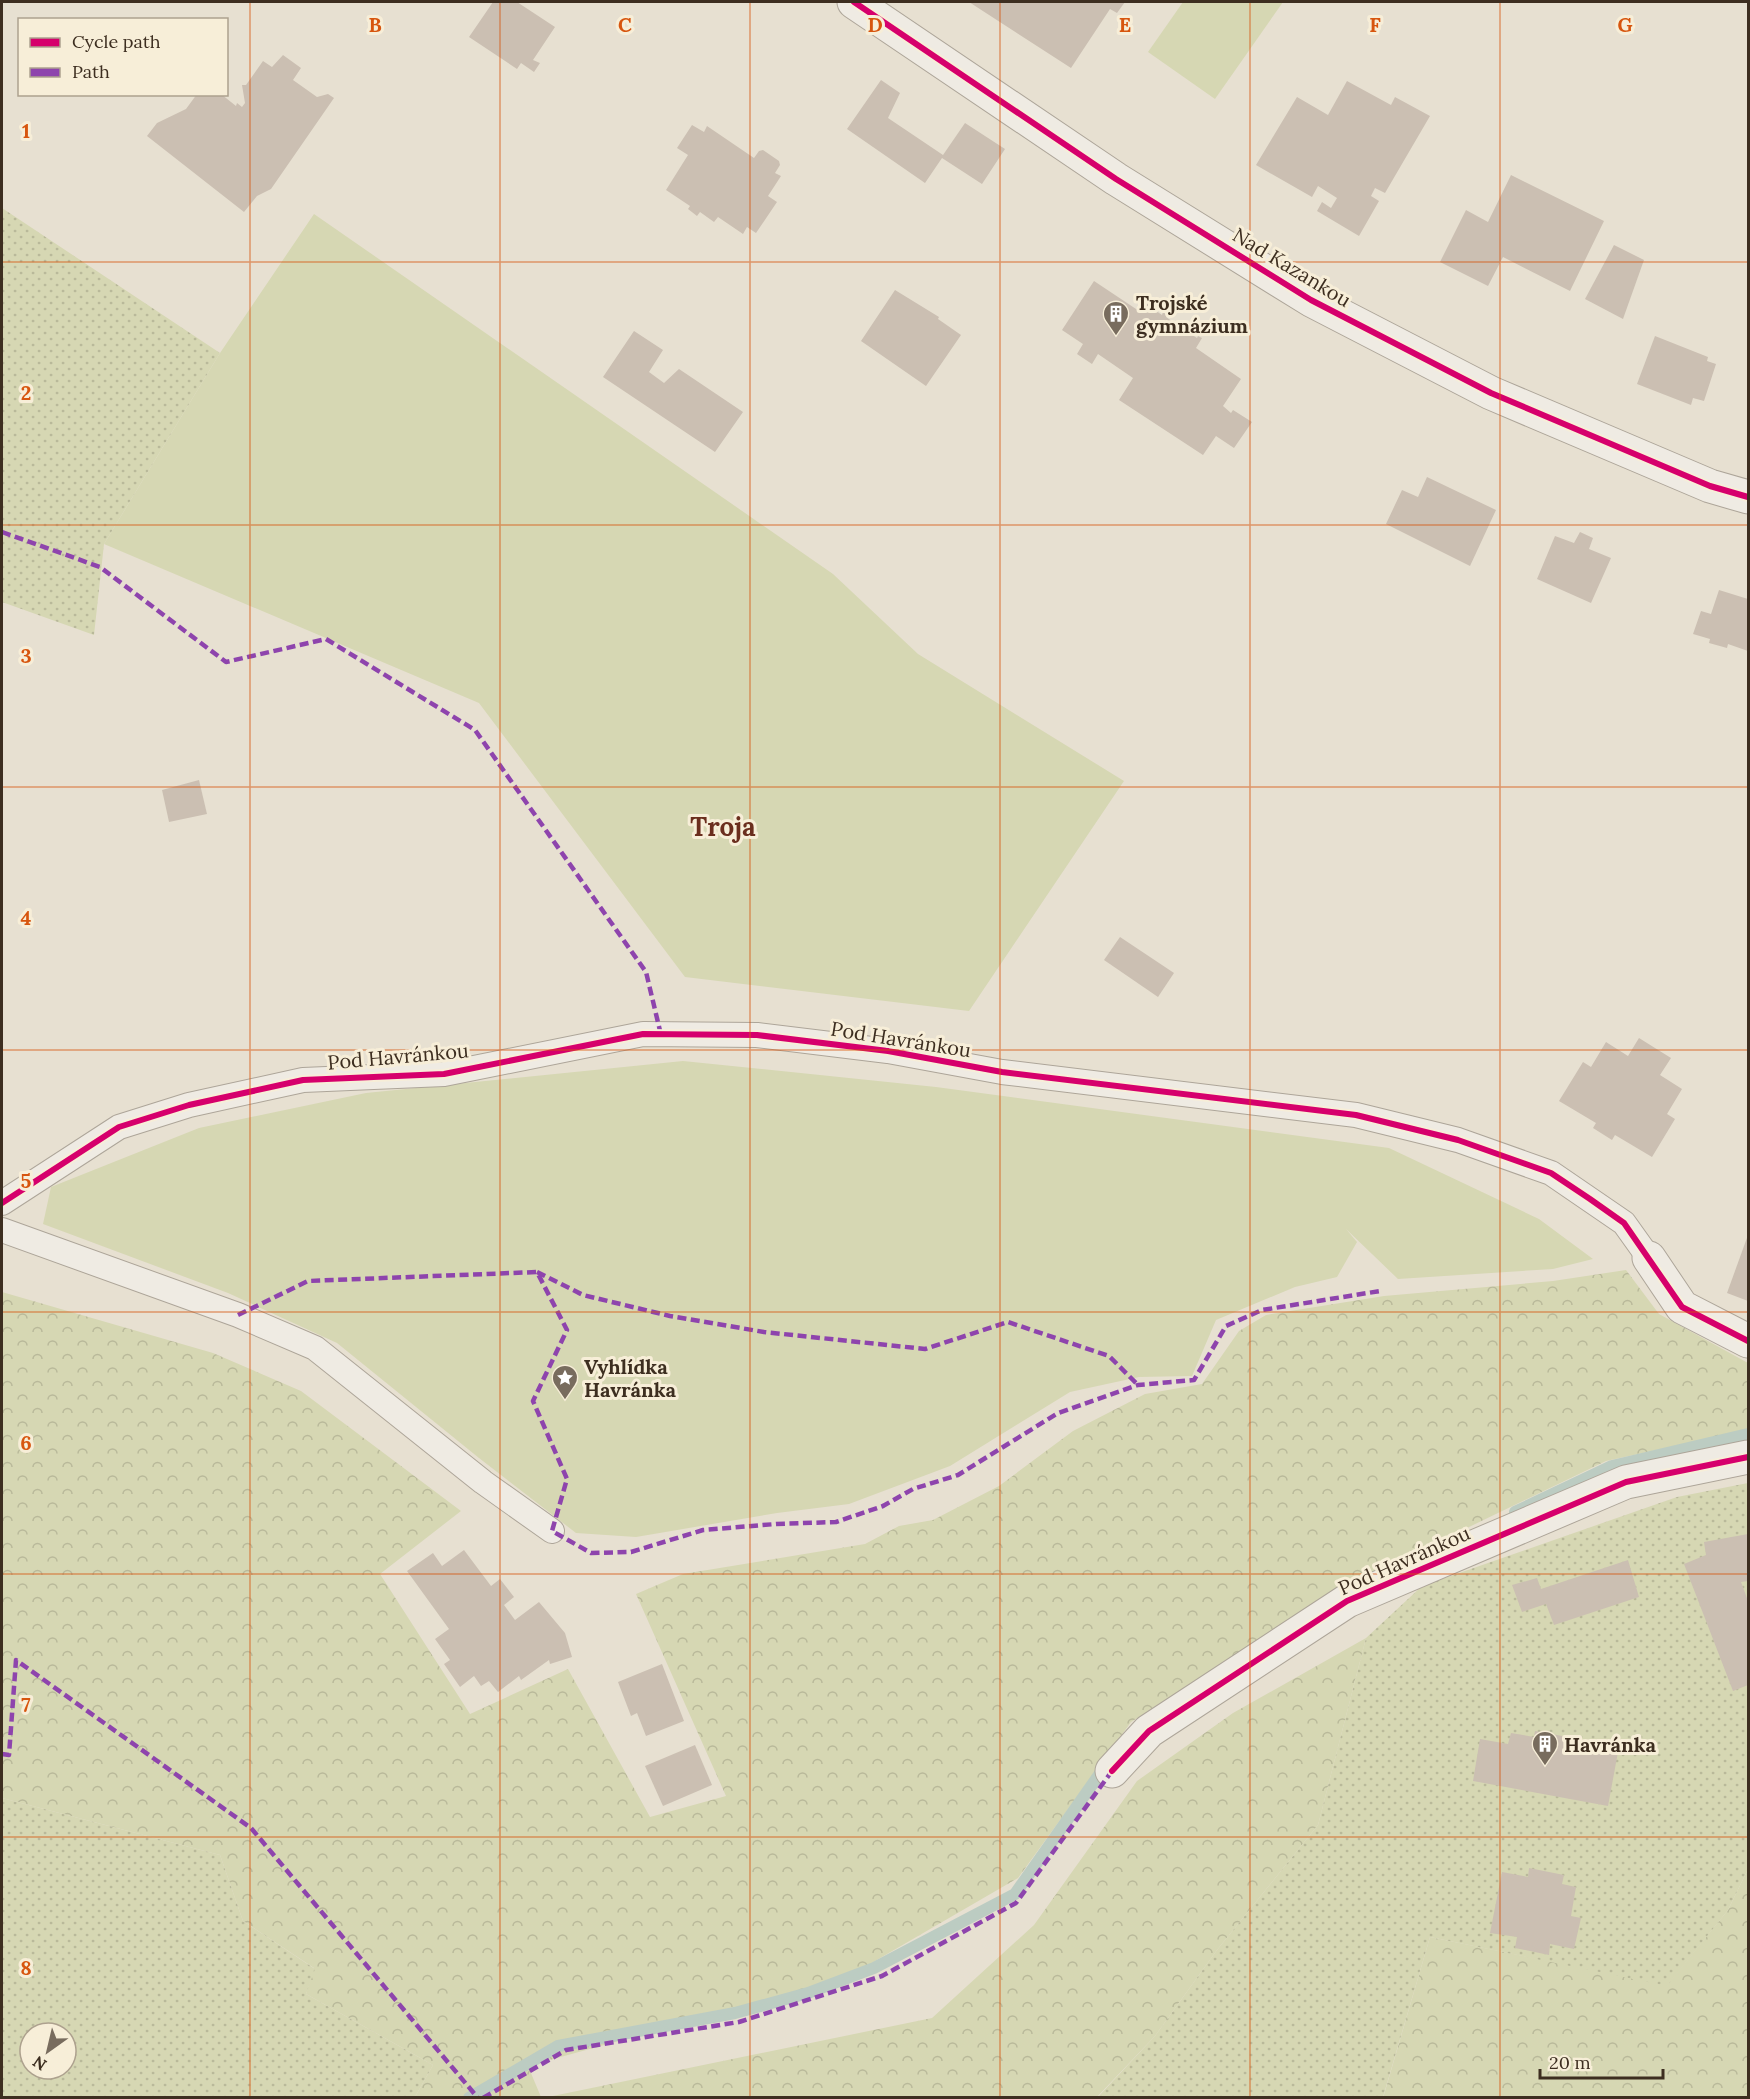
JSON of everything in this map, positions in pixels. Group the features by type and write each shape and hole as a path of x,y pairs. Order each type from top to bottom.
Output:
{"street":[{"name":"Nad Kazankou","path":"854,2 1116,179 1311,300 1491,393 1710,486 1749,497"},
{"name":"Pod Havránkou","path":"1649,1258 1682,1307 1749,1341"},
{"name":"Pod Havránkou","path":"1112,1771 1149,1731 1347,1601 1626,1482 1749,1457"}],"lane":[{"name":"Pod Havránkou","path":"2,1203 119,1127 200,1102 303,1080 444,1074 643,1034 757,1035 888,1051 1002,1072 1356,1115 1458,1140 1551,1173 1624,1223 1649,1258"},
{"path":"2,1230 238,1315 315,1348 483,1482 552,1531"}],"green space":[{"path":"1183,2 1283,2 1215,99 1148,52"},
{"path":"2,208 220,353 104,544 94,635 2,602"},
{"path":"314,214 833,574 918,654 1124,781 969,1011 685,977 479,703 104,544 220,353"},
{"path":"683,1061 936,1087 1389,1148 1539,1219 1593,1259 1553,1269 1398,1279 1346,1229 1357,1242 1337,1277 1295,1287 1216,1320 1192,1376 1139,1377 1070,1392 950,1466 849,1504 777,1513 636,1537 576,1533 337,1343 228,1293 43,1224 51,1187 199,1128 366,1093"},
{"path":"1626,1270 1659,1314 1748,1363 1748,1430 1606,1461 1330,1594 1131,1722 1018,1878 844,1979 528,2066 541,2097 415,2097 433,2065 306,1994 314,1968 243,1921 220,1855 2,1798 2,1292 213,1353 301,1391 461,1511 380,1574 470,1714 568,1669 650,1817 726,1796 636,1594 683,1574 865,1544 899,1526 933,1520 999,1486 1073,1431 1145,1394 1202,1384 1239,1331 1266,1315 1384,1296 1553,1281"},
{"path":"1748,1483 1748,1869 1728,1910 1667,1986 1430,1937 1383,2097 1097,2098 1155,2036 1217,1950 1318,1825 1366,1638 1422,1586 1677,1497"},
{"path":"1366,1638 1318,1825 1217,1950 1155,2036 1097,2097 543,2098 932,2018 1034,1925 1137,1781 1233,1713"},
{"path":"2,1798 220,1855 243,1921 315,1969 306,1994 433,2065 415,2097 2,2097"},
{"path":"1748,1869 1748,2097 1383,2098 1430,1937 1667,1985 1728,1910"}],"building":[{"path":"493,2 517,2 555,27 533,60 540,63 534,72 521,63 517,69 469,37"},
{"path":"969,2 1125,2 1117,13 1110,9 1071,68"},
{"path":"283,55 301,68 293,80 317,97 328,94 334,98 271,189 257,196 244,212 147,136 157,123 186,109 196,96 224,96 236,106 237,103 242,107 245,103 242,85 246,85 263,61 272,67"},
{"path":"881,80 900,93 888,118 943,155 965,123 1005,149 982,184 942,158 925,183 847,129"},
{"path":"1347,81 1391,105 1395,97 1430,116 1385,193 1375,188 1371,196 1379,201 1359,236 1317,211 1322,202 1331,208 1337,198 1318,186 1312,197 1256,165 1297,97 1328,115"},
{"path":"692,125 704,132 707,126 754,158 759,151 763,150 779,161 780,165 775,173 781,176 768,196 777,202 756,233 747,227 743,234 718,217 714,222 700,212 697,216 688,209 690,206 666,190 688,155 677,148"},
{"path":"1511,175 1604,221 1570,291 1503,257 1488,286 1440,262 1466,210 1488,222"},
{"path":"1614,245 1644,260 1623,319 1585,299"},
{"path":"1094,281 1139,311 1146,301 1150,303 1149,306 1162,315 1163,312 1179,326 1181,324 1185,327 1183,329 1197,338 1198,336 1202,338 1196,348 1241,379 1223,406 1231,413 1233,410 1252,422 1234,448 1216,436 1203,455 1119,400 1133,378 1098,354 1092,364 1077,354 1083,344 1062,330"},
{"path":"895,290 939,317 938,319 961,335 926,386 861,341"},
{"path":"634,331 663,350 649,372 664,383 679,369 743,412 715,452 603,377"},
{"path":"1655,336 1708,357 1707,361 1716,364 1704,401 1693,398 1691,405 1637,384"},
{"path":"1427,477 1496,510 1470,566 1386,524 1402,490 1418,497"},
{"path":"1580,532 1593,538 1589,549 1611,558 1591,603 1537,579 1555,536 1574,543"},
{"path":"1719,590 1748,599 1748,651 1728,644 1727,648 1709,643 1710,639 1693,634 1701,611 1711,614"},
{"path":"199,780 207,814 169,822 162,790"},
{"path":"1120,937 1174,973 1158,997 1104,960"},
{"path":"1639,1038 1671,1058 1660,1075 1682,1089 1667,1114 1675,1119 1652,1157 1615,1135 1612,1140 1593,1128 1596,1123 1559,1101 1583,1062 1591,1067 1606,1042 1628,1056"},
{"path":"1748,1235 1748,1301 1727,1293"},
{"path":"1748,1534 1748,1581 1741,1582 1748,1601 1748,1685 1733,1691 1684,1564 1706,1555 1704,1542"},
{"path":"464,1550 491,1586 500,1579 514,1597 504,1605 515,1620 539,1602 565,1633 572,1657 550,1664 549,1660 521,1680 519,1676 498,1692 489,1681 481,1686 474,1676 460,1687 444,1664 450,1660 435,1639 449,1629 407,1571 433,1553 442,1566"},
{"path":"1628,1560 1639,1597 1554,1625 1546,1604 1522,1612 1512,1585 1537,1578 1541,1589"},
{"path":"662,1664 684,1721 646,1736 637,1713 631,1716 618,1682"},
{"name":"Havránka","path":"1535,1731 1595,1742 1595,1748 1618,1752 1608,1806 1473,1781 1480,1739 1508,1744 1511,1733 1534,1737"},
{"path":"695,1745 712,1785 663,1806 645,1766"},
{"path":"1529,1868 1564,1875 1562,1884 1576,1887 1571,1916 1581,1918 1574,1949 1550,1944 1549,1955 1515,1948 1517,1937 1490,1933 1502,1872 1528,1877"}],"waterway":[{"path":"1515,1512 1612,1466 1748,1434"},
{"path":"469,2098 558,2046 735,2013 808,1993 874,1968 1015,1894 1106,1765"}],"marked path":[{"path":"2,532 100,567 226,662 326,639 475,730 646,972 661,1035"},
{"path":"537,1272 583,1295 670,1316 764,1332 925,1349 1008,1322 1109,1356 1138,1385"},
{"path":"238,1315 308,1281 537,1272 567,1330 533,1401 567,1479 552,1531 591,1553 631,1552 703,1530 836,1522 883,1506 913,1489 958,1475 1058,1413 1138,1385 1194,1380 1226,1326 1262,1310 1380,1291"},
{"path":"2,1754 9,1755 16,1660 251,1828 478,2098"},
{"path":"483,2098 566,2050 739,2022 882,1976 1016,1903 1112,1771"}],"cycle path":[{"path":"854,2 1116,179 1311,300 1491,393 1710,486 1748,497"},
{"path":"2,1203 119,1127 189,1105 303,1080 444,1074 643,1034 757,1035 888,1051 1002,1072 1356,1115 1458,1140 1551,1173 1590,1199 1624,1223 1682,1307 1748,1341"},
{"path":"1112,1771 1149,1731 1347,1601 1626,1482 1748,1457"}],"place":[{"name":"Trojské gymnázium","path":"1116,337"},
{"name":"Vyhlídka Havránka","path":"565,1401"},
{"name":"Havránka","path":"1545,1767"}],"district":[{"name":"Troja","path":"723,826"}]}
